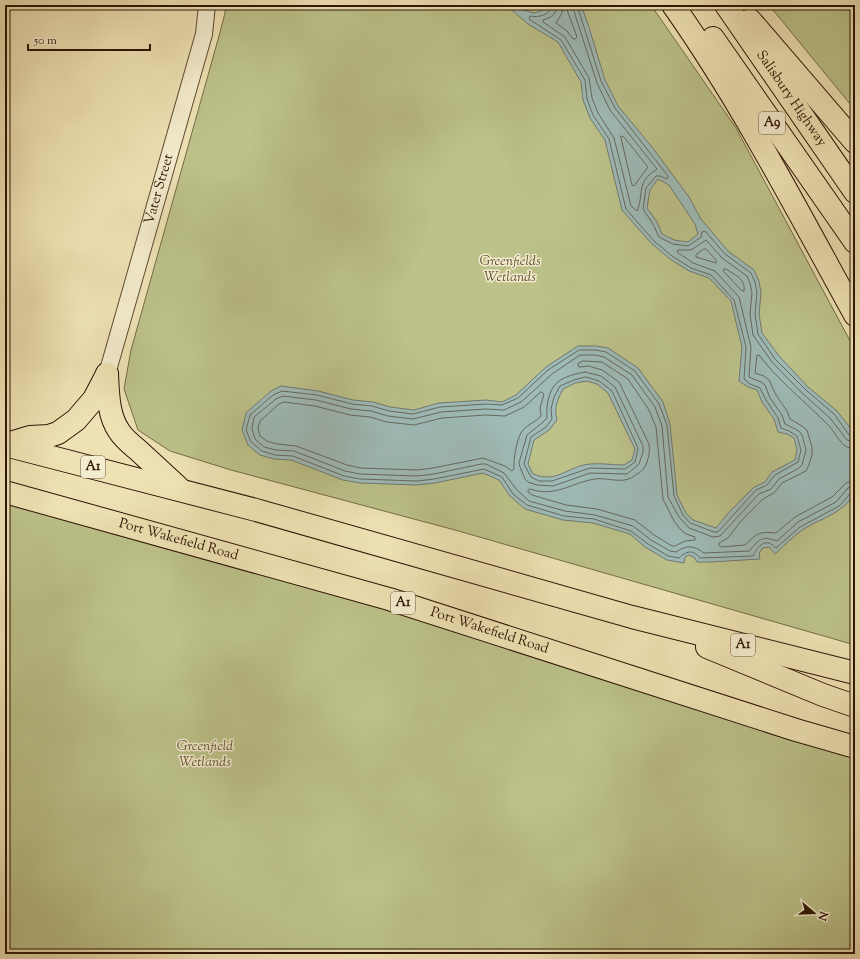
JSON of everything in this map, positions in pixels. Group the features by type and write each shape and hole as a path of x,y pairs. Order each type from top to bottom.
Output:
{"highway":[{"path":"673,5 700,44 756,136 855,315"},
{"name":"Salisbury Highway","path":"690,5 855,242"},
{"name":"Salisbury Highway","path":"726,5 855,192"},
{"path":"738,5 855,142"},
{"path":"5,445 30,437 49,436 58,433 76,420 94,399 107,374"},
{"path":"107,374 109,403 112,415 119,431 128,442 180,489"},
{"name":"A1","path":"5,445 180,489 632,617 855,673"},
{"name":"Port Wakefield Road","path":"5,492 389,599 773,723 855,747"},
{"path":"632,617 823,695 855,706"}],"street":[{"name":"Vater Street","path":"107,374 204,34 207,5"}],"green space":[{"name":"Greenfields Wetlands","path":"225,5 651,5 736,128 855,350 855,645 455,530 231,470 170,451 138,430 124,389 131,350 219,36 225,13"},
{"path":"769,5 855,5 855,110"},
{"name":"Greenfield Wetlands","path":"5,492 855,747 855,954 5,954"}],"water":[{"path":"506,5 515,5 534,13 547,9 548,5 581,5 605,80 618,106 652,147 689,197 701,219 728,251 754,270 759,281 761,293 759,314 762,333 779,356 808,387 837,411 852,430 855,437 855,490 851,498 833,514 800,532 775,554 769,547 763,548 759,553 760,559 697,562 694,557 689,555 685,557 684,563 667,560 645,547 630,534 593,523 563,520 525,509 510,496 499,480 483,473 435,483 417,485 360,483 343,480 291,460 274,459 260,455 248,445 242,430 246,413 271,391 281,386 318,391 353,400 373,402 390,407 414,410 439,403 486,400 502,402 516,395 546,367 578,346 596,346 608,348 638,368 663,402 670,424 677,495 686,513 693,520 716,528 729,512 754,487 765,482 772,472 795,460 797,450 794,438 787,434 778,432 774,419 762,402 757,390 748,387 739,381 742,347 731,301 709,278 689,271 670,259 651,243 622,210 605,140 590,118 583,100 581,82 558,42 528,24","holes":["658,179 669,185 695,224 698,234 688,242 674,240 662,234 657,222 647,208 650,190","587,381 597,384 608,393 635,449 632,460 624,465 582,465 562,474 549,477 541,477 533,474 528,464 534,440 549,430 557,420 557,404 563,389 575,383"]}]}
